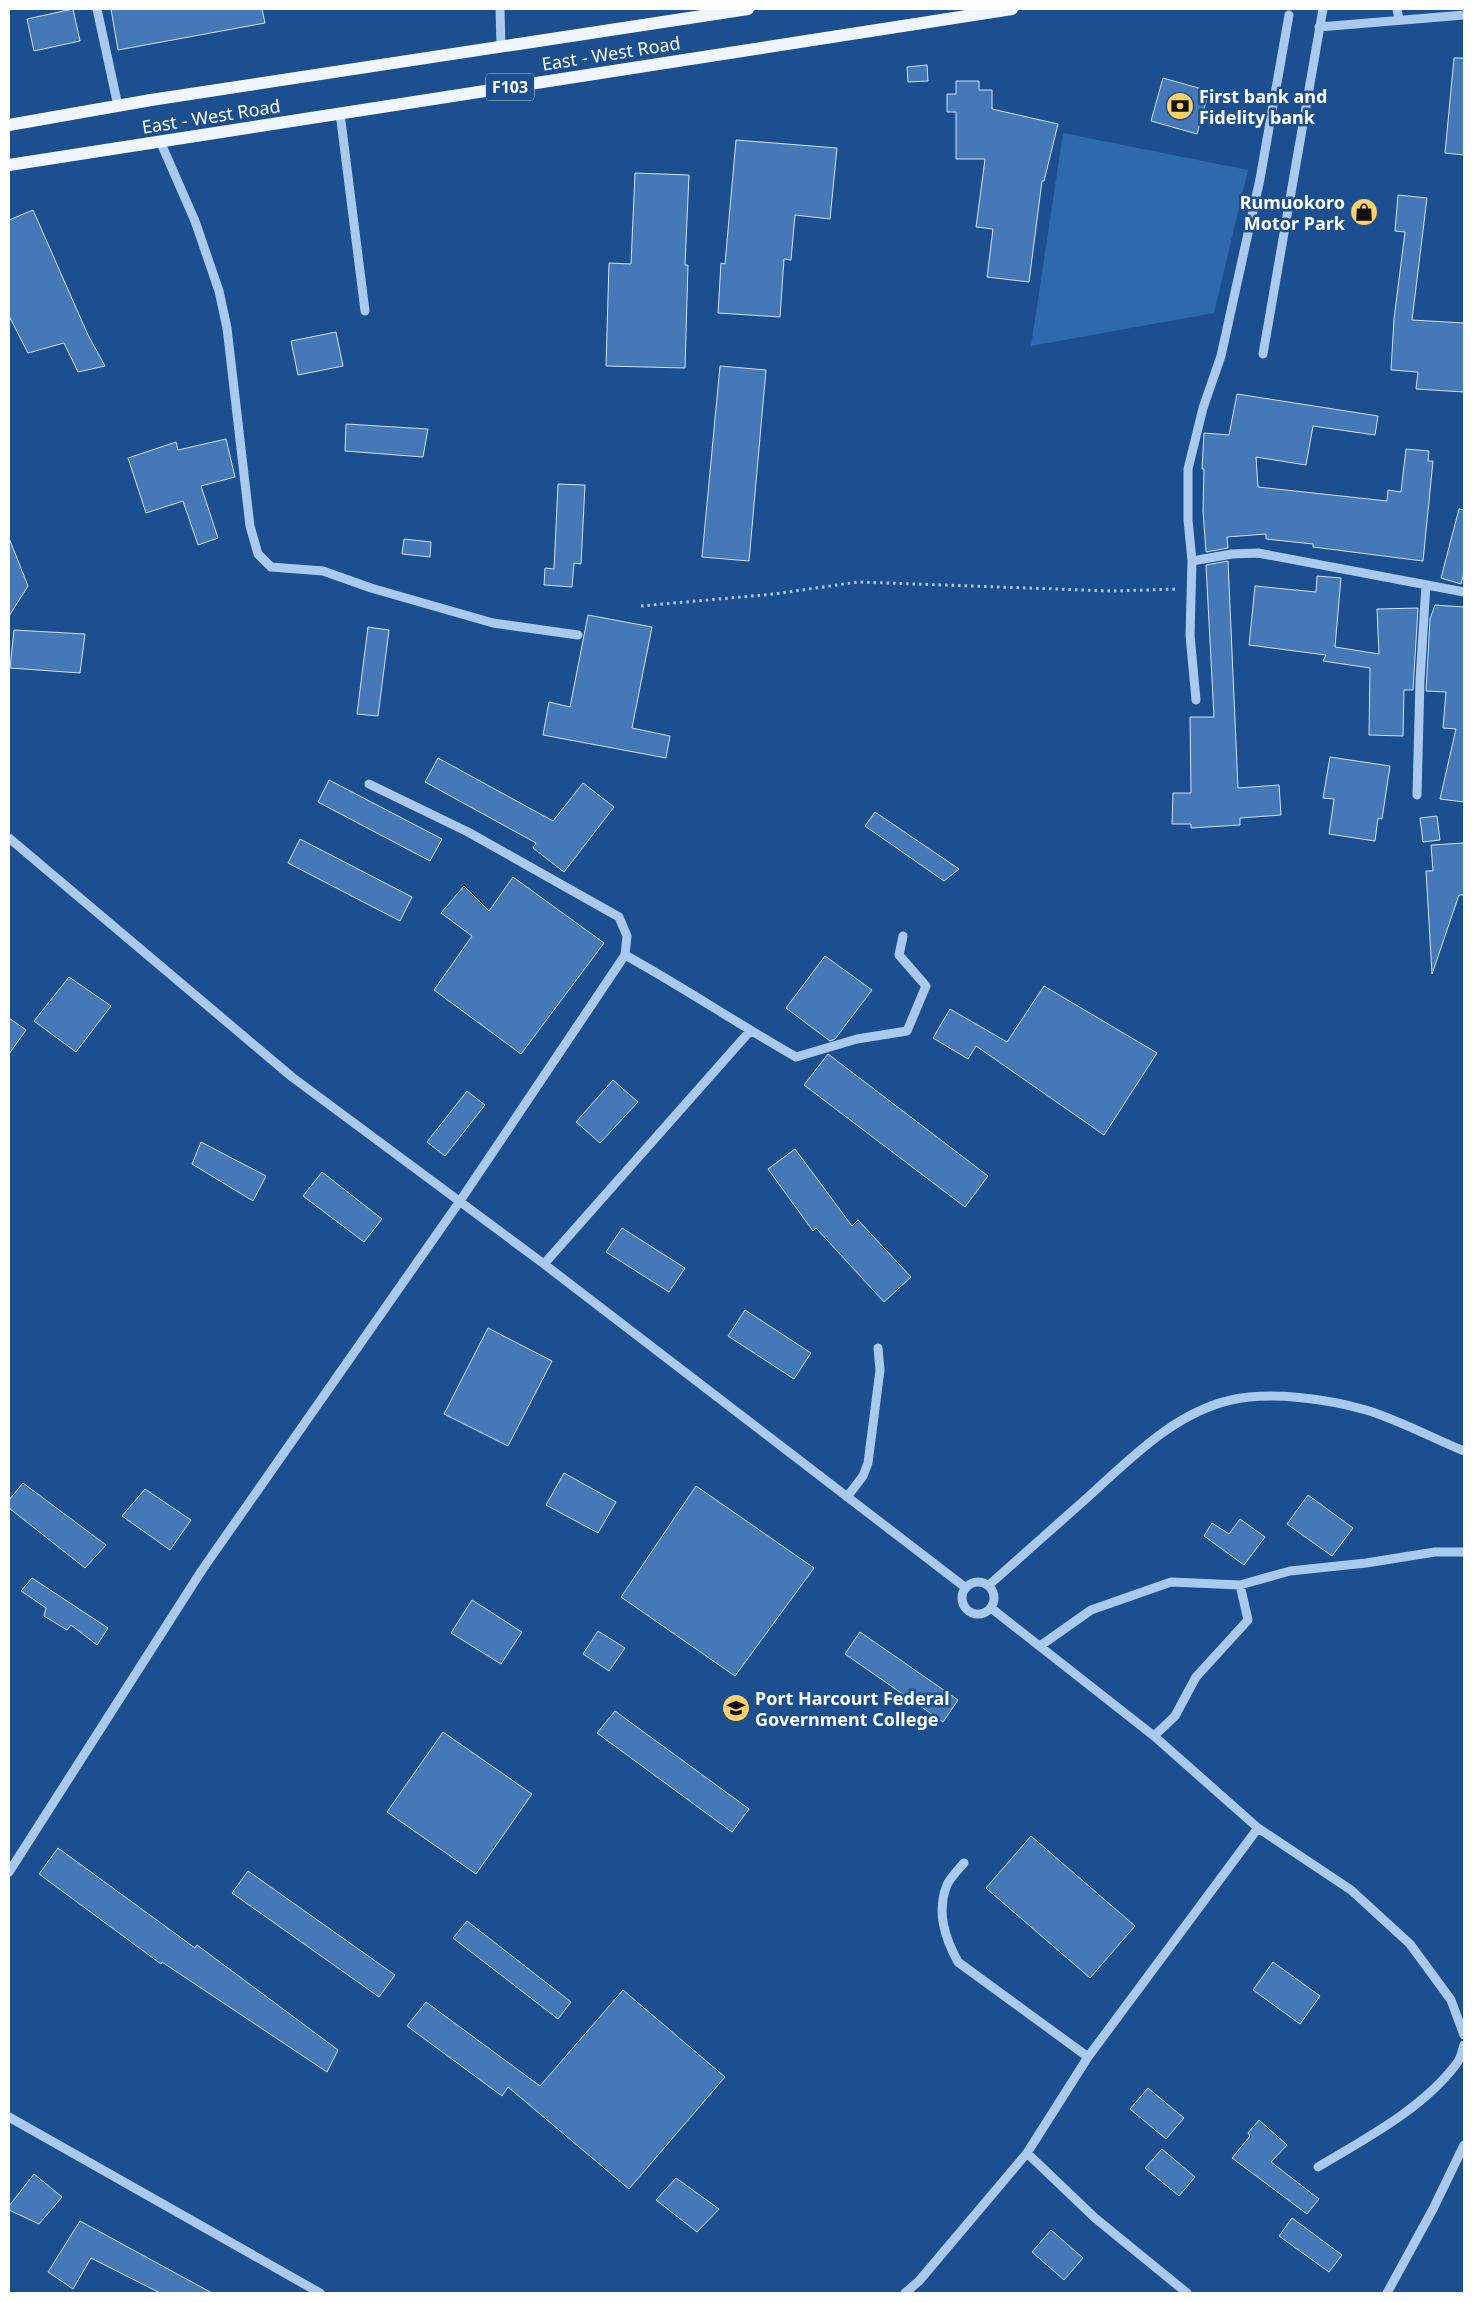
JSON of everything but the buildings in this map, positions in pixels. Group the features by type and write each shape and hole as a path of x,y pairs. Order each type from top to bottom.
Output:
{"main road":[{"name":"East - West Road","path":"9,125 118,106 748,9"},
{"name":"East - West Road","path":"9,165 1012,9"}],"street":[{"path":"97,9 118,106"},
{"path":"500,9 501,47"},
{"path":"1263,354 1323,9"},
{"path":"1397,9 1399,20"},
{"path":"1196,700 1190,635 1192,561 1188,520 1188,469 1203,408 1222,356 1260,179 1288,15"},
{"path":"1319,27 1464,15"},
{"path":"340,113 366,311"},
{"path":"160,141 195,221 228,328 250,526 258,554 271,567 322,571 371,588 493,623 578,635"},
{"path":"1192,561 1232,554 1258,554 1464,592"},
{"path":"1416,795 1426,585"},
{"path":"9,1872 202,1570 460,1201 625,954 627,936 619,917 468,832 369,784"},
{"path":"9,838 292,1076 544,1264 966,1588"},
{"path":"625,954 796,1057 857,1039 907,1031 926,986 899,954 902,936"},
{"path":"544,1264 750,1031"},
{"path":"847,1497 863,1476 868,1463 880,1370 878,1348"},
{"path":"989,1585 1141,1450 1170,1427 1202,1410 1231,1400 1269,1396 1318,1400 1357,1408 1464,1451"},
{"path":"1040,1646 1091,1610 1171,1582 1240,1585 1290,1571 1366,1563 1435,1552 1464,1552"},
{"path":"976,1582 989,1585 995,1596 991,1608 980,1614 968,1611 962,1600 966,1588 976,1582"},
{"path":"1154,1736 1175,1716 1196,1677 1248,1620 1240,1585"},
{"path":"991,1608 1154,1736 1258,1828 1351,1890 1410,1944 1451,2000 1464,2035"},
{"path":"905,2293 919,2280 1026,2153 1088,2057 1258,1828"},
{"path":"964,1864 947,1884 941,1905 944,1929 958,1962 1088,2057"},
{"path":"1318,2168 1377,2132 1433,2090 1459,2062 1464,2045"},
{"path":"9,2117 320,2293"},
{"path":"1387,2293 1433,2209 1464,2145"},
{"path":"1026,2153 1095,2218 1186,2293"}],"path":[{"path":"641,606 774,594 858,582 1112,591 1191,589"}],"shaded area":[{"path":"1063,133 1248,170 1214,313 1031,346"}],"place":[{"name":"First bank and Fidelity bank","path":"1180,106"},
{"name":"Rumuokoro Motor Park","path":"1364,212"},
{"name":"Port Harcourt Federal Government College","path":"736,1708"}]}
